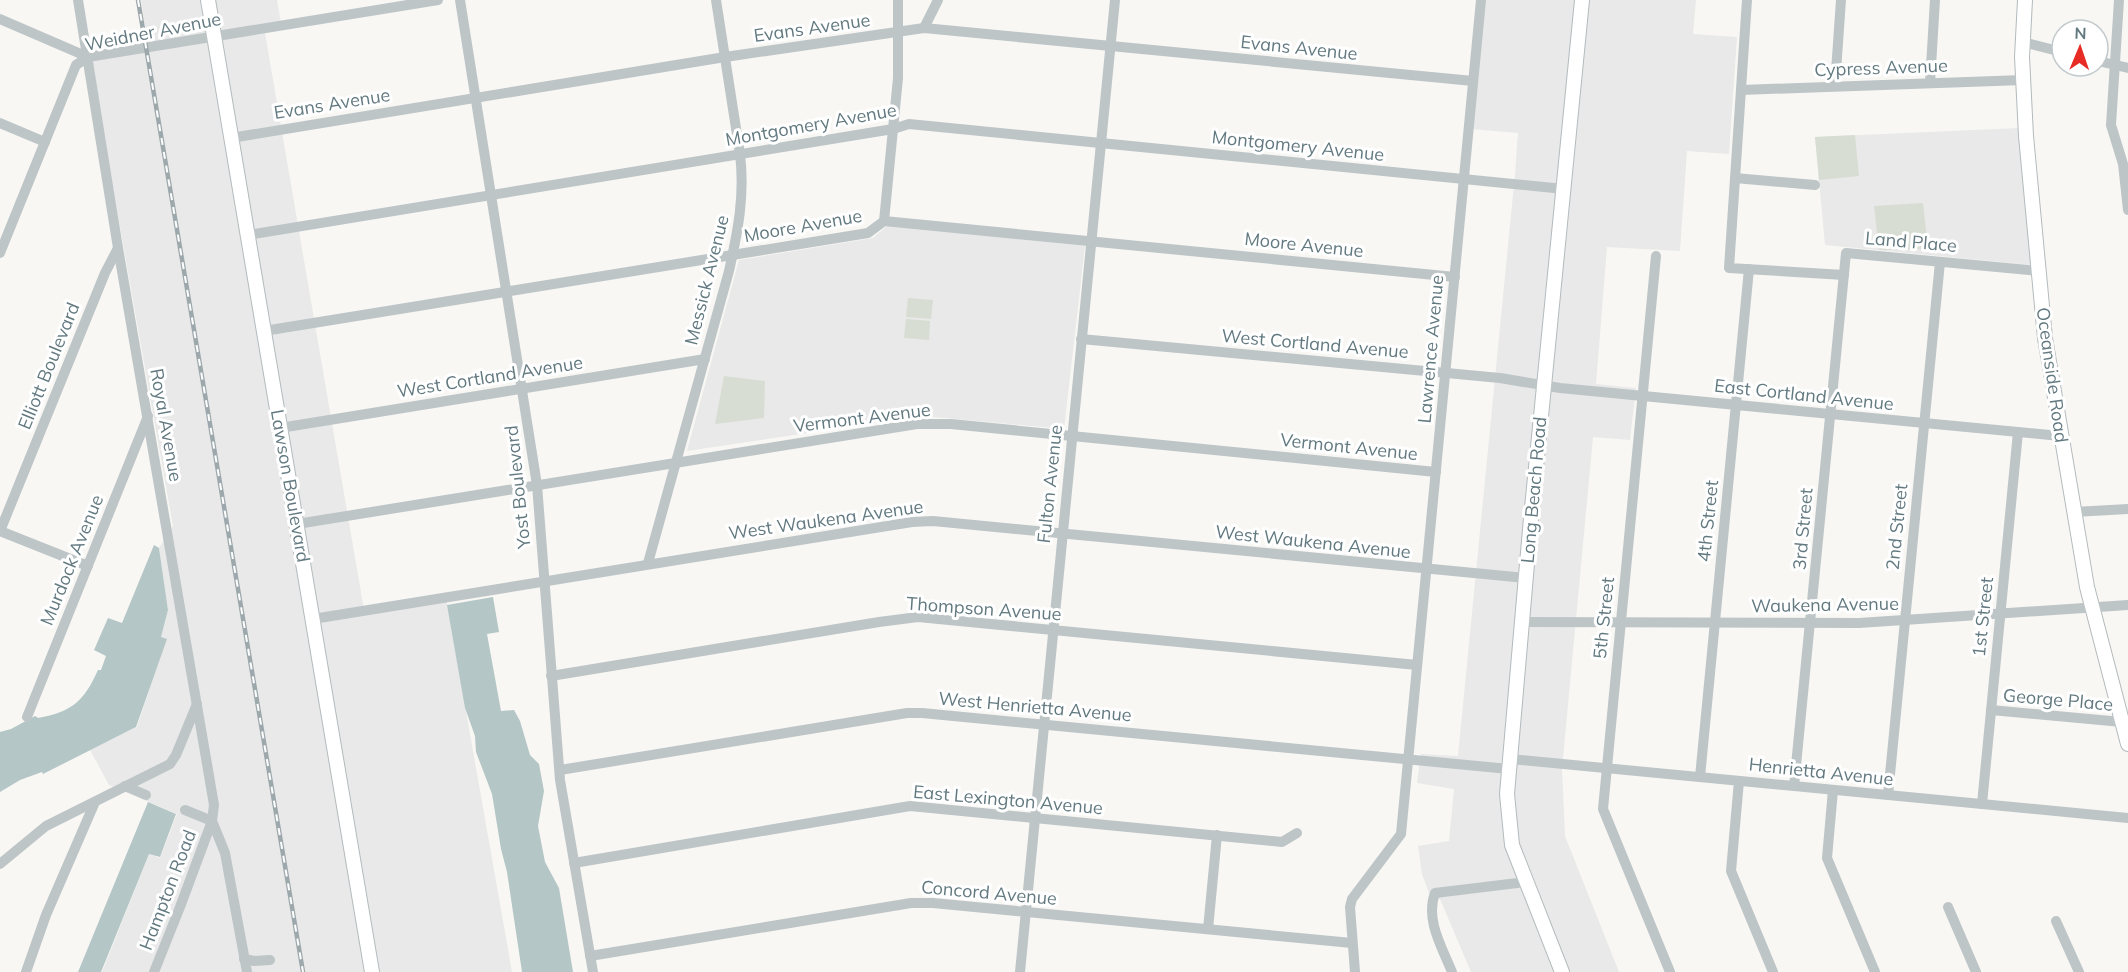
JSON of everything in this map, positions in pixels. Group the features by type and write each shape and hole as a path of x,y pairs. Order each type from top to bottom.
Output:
{"main road":[{"name":"Lawson Boulevard","path":"208,0 372,972"},
{"name":"Long Beach Road","path":"1562,972 1512,845 1507,794 1582,0"},
{"name":"Oceanside Road","path":"2025,0 2023,80 2026,136 2045,338 2060,436 2092,607 2126,734"}],"street":[{"name":"Royal Avenue","path":"78,0 118,248 214,805 212,821 225,853 247,972"},
{"name":"Weidner Avenue","path":"0,253 5,227 45,142 76,64 88,57 438,0"},
{"name":"Yost Boulevard","path":"460,0 537,485 560,770 592,972"},
{"name":"Messick Avenue","path":"648,563 739,232 743,176 716,0"},
{"path":"884,220 898,78 898,0"},
{"path":"924,28 938,0"},
{"name":"Fulton Avenue","path":"1020,972 1115,0"},
{"name":"Lawrence Avenue","path":"1355,972 1350,907 1352,900 1401,834 1481,0"},
{"path":"1747,0 1729,268 1844,275"},
{"path":"1835,86 1841,0"},
{"path":"1930,83 1935,0"},
{"path":"2119,0 2111,125 2123,164 2128,210"},
{"path":"0,19 88,57"},
{"name":"Evans Avenue","path":"231,138 725,57 924,28 1473,81"},
{"path":"2023,42 2050,49"},
{"path":"2110,64 2128,68"},
{"name":"Cypress Avenue","path":"1741,90 2023,80"},
{"path":"0,123 45,142"},
{"name":"Montgomery Avenue","path":"248,235 892,129 909,124 1564,189"},
{"path":"1735,178 1815,185"},
{"name":"Moore Avenue","path":"264,331 868,232 884,220 1455,277"},
{"name":"Elliott Boulevard","path":"0,531 105,273 118,248"},
{"name":"Land Place","path":"1844,275 1846,253 2039,271"},
{"name":"5th Street","path":"1656,255 1602,809 1670,972"},
{"name":"2nd Street","path":"1888,795 1940,262"},
{"name":"4th Street","path":"1700,777 1749,269"},
{"name":"3rd Street","path":"1794,786 1844,275"},
{"name":"West Cortland Avenue","path":"1081,339 1500,378 1545,385"},
{"name":"West Cortland Avenue","path":"280,428 705,359"},
{"name":"East Cortland Avenue","path":"1545,385 2060,436"},
{"name":"Murdock Avenue","path":"27,717 148,416"},
{"name":"Vermont Avenue","path":"297,524 917,424 951,424 1436,472"},
{"name":"1st Street","path":"1982,804 2018,432"},
{"path":"2074,512 2128,509"},
{"name":"West Waukena Avenue","path":"313,619 648,563 912,522 933,521 1526,578"},
{"path":"0,531 88,566"},
{"name":"Waukena Avenue","path":"1522,622 1859,623 2128,605"},
{"name":"Thompson Avenue","path":"551,676 907,618 945,619 1417,665"},
{"path":"0,864 46,826 170,764 197,704"},
{"name":"George Place","path":"1991,710 2126,734"},
{"name":"West Henrietta Avenue","path":"560,770 907,713 946,714 1408,759 1509,764"},
{"name":"Henrietta Avenue","path":"1509,764 1606,768 2128,818"},
{"path":"1739,781 1731,871 1773,972"},
{"path":"125,786 146,795"},
{"path":"1833,790 1827,858 1875,972"},
{"path":"26,972 46,915 95,802"},
{"name":"East Lexington Avenue","path":"574,863 910,806 1282,842 1297,833"},
{"path":"185,810 212,821"},
{"name":"Hampton Road","path":"154,972 212,821"},
{"path":"1208,929 1217,836"},
{"path":"1452,972 1433,925 1431,904 1436,893 1526,882"},
{"name":"Concord Avenue","path":"590,956 902,904 933,903 1352,943"},
{"path":"1948,907 1976,972"},
{"path":"2056,921 2079,972"},
{"path":"244,959 270,960"}],"shaded area":[{"path":"141,0 277,0 282,29 265,33 364,610 446,598 512,972 102,972 149,854 160,858 177,814 109,785 90,750 137,727 166,639 161,637 168,610 159,548 173,526 90,58 148,48"},
{"path":"1484,0 1696,0 1693,34 1737,37 1729,154 1687,151 1680,251 1607,247 1596,384 1636,388 1630,440 1593,437 1562,769 1565,836 1619,972 1471,972 1440,899 1430,896 1422,874 1418,846 1449,841 1454,789 1417,783 1421,754 1458,756 1515,174 1518,133 1471,129"},
{"path":"2020,128 2032,265 1825,245 1815,137"},
{"path":"1855,135 1859,176 1819,180 1815,137"},
{"path":"1923,203 1928,249 1879,250 1874,206"},
{"path":"888,225 1085,246 1064,429 922,416 687,451 739,260 873,238"},
{"path":"908,298 933,300 931,319 906,317"},
{"path":"906,319 930,321 929,340 904,338"},
{"path":"724,376 765,381 764,418 715,424"},
{"path":"154,545 159,548 168,610 161,637 167,639 136,727 43,774 42,772 20,780 0,792 0,732 11,729 35,716 38,718 60,712 76,703 88,690 98,670 101,670 106,656 94,650 108,618 122,623"},
{"path":"493,597 499,632 487,634 501,711 514,710 520,721 530,755 539,764 544,791 538,826 545,862 559,888 573,972 522,972 507,872 492,794 476,752 475,736 465,708 447,605"},
{"path":"148,802 176,814 160,857 149,854 101,972 78,972"}],"railway":[{"path":"138,0 303,972"}]}
